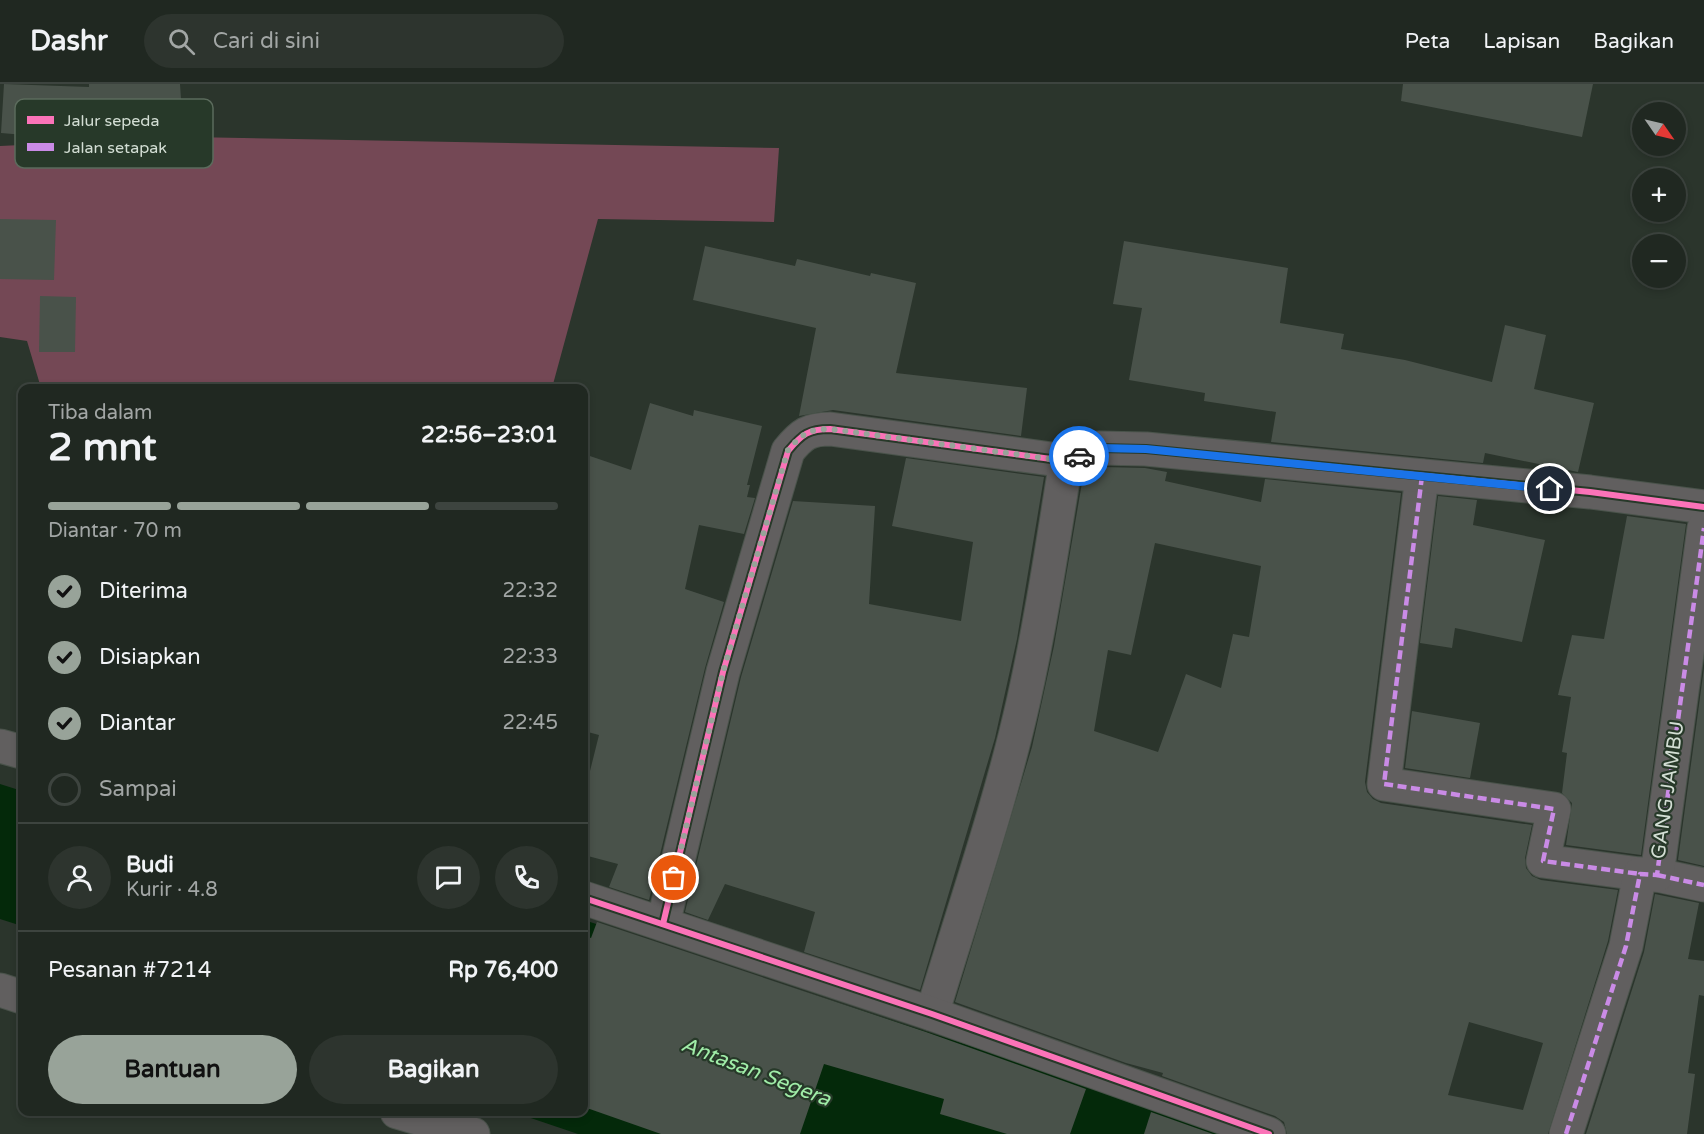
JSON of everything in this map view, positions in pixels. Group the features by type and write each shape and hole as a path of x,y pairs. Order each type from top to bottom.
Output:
{"street":[{"path":"663,924 723,672 788,450 802,434 814,429 830,429 1066,461 1099,448 1146,449 1590,492 1704,507"},
{"path":"932,1014 997,806 1023,704 1046,593 1066,461"},
{"path":"1422,476 1384,784 1554,809 1543,861 1649,874 1704,885"},
{"name":"GANG JAMBU","path":"1566,1134 1649,874 1704,528"},
{"path":"0,746 18,751"},
{"path":"588,899 932,1014 1269,1134"},
{"path":"0,990 18,996"},
{"path":"411,1116 474,1134"}],"shaded area":[{"path":"213,137 779,148 774,222 598,219 553,384 40,384 27,341 0,337 0,146 15,145 15,168 213,168"}],"water":[{"path":"0,784 18,790 18,925 0,919"},
{"name":"Antasan Segera","path":"588,921 1240,1134 578,1134 525,1116 588,1116"}],"building":[{"path":"4,84 89,87 89,84 180,84 181,99 15,99 15,134 1,133"},
{"path":"1403,84 1593,84 1582,137 1401,101"},
{"path":"0,219 56,220 54,280 0,279"},
{"path":"1124,241 1288,268 1280,323 1344,334 1341,349 1405,360 1492,382 1505,325 1546,335 1534,389 1594,403 1578,472 1485,453 1483,463 1271,442 1276,412 1204,401 1205,393 1129,380 1142,308 1113,304"},
{"path":"705,246 795,266 797,259 870,276 871,273 916,283 896,373 1027,388 1021,436 833,410 799,416 816,328 693,300"},
{"path":"40,296 76,297 75,352 39,352"},
{"path":"650,403 693,416 694,410 762,426 747,485 750,485 747,497 755,498 744,534 699,525 685,589 724,602 705,668 649,900 609,887 618,864 588,856 588,779 599,735 588,732 588,455 631,470"},
{"path":"906,458 1044,477 1017,639 995,738 920,990 804,952 815,912 725,884 708,920 685,912 741,677 793,501 875,506 869,604 961,621 973,542 892,526"},
{"path":"1102,467 1145,468 1167,472 1165,481 1261,502 1265,479 1401,493 1365,782 1367,792 1381,803 1532,825 1525,858 1526,868 1532,876 1541,880 1618,890 1608,941 1548,1134 1287,1134 1284,1122 1275,1116 1162,1076 1163,1073 1126,1063 955,1002 1032,747 1054,646 1083,477 1093,478 1095,470","holes":["1155,543 1261,566 1249,637 1233,634 1221,688 1186,674 1158,752 1094,731 1108,650 1131,655","1469,1022 1543,1043 1523,1110 1448,1095"]},
{"path":"1438,496 1477,500 1473,525 1545,540 1522,642 1455,628 1452,648 1420,643"},
{"path":"1627,516 1686,524 1641,855 1566,845 1572,803 1562,793 1567,753 1562,752 1571,697 1558,695 1572,635 1604,639"},
{"path":"1704,668 1704,866 1678,860"},
{"path":"1412,711 1480,723 1470,778 1405,768"},
{"path":"1655,894 1699,903 1688,959 1704,961 1704,996 1699,995 1688,1073 1695,1074 1687,1134 1586,1134 1644,952"},
{"path":"597,922 926,1032 1086,1089 1070,1134 1007,1134 940,1114 944,1099 824,1064 800,1134 661,1134 588,1108 588,937 591,938"},
{"path":"1151,1112 1213,1134 1144,1134"}],"marked path":[{"path":"1422,476 1384,784 1554,809 1543,861 1640,874"},
{"path":"1566,1134 1626,946 1640,874 1657,875 1704,528"},
{"path":"1657,875 1704,885"}],"cycle path":[{"path":"663,924 723,672 788,451 811,431 830,429 1066,461 1099,448 1146,449 1590,492 1704,507"},
{"path":"588,899 932,1014 1269,1134"}],"way so far":[{"path":"674,878 723,672 788,450 802,434 814,429 830,429 1066,461 1079,456"}],"route":[{"path":"1079,456 1099,448 1146,449 1550,489"}]}
